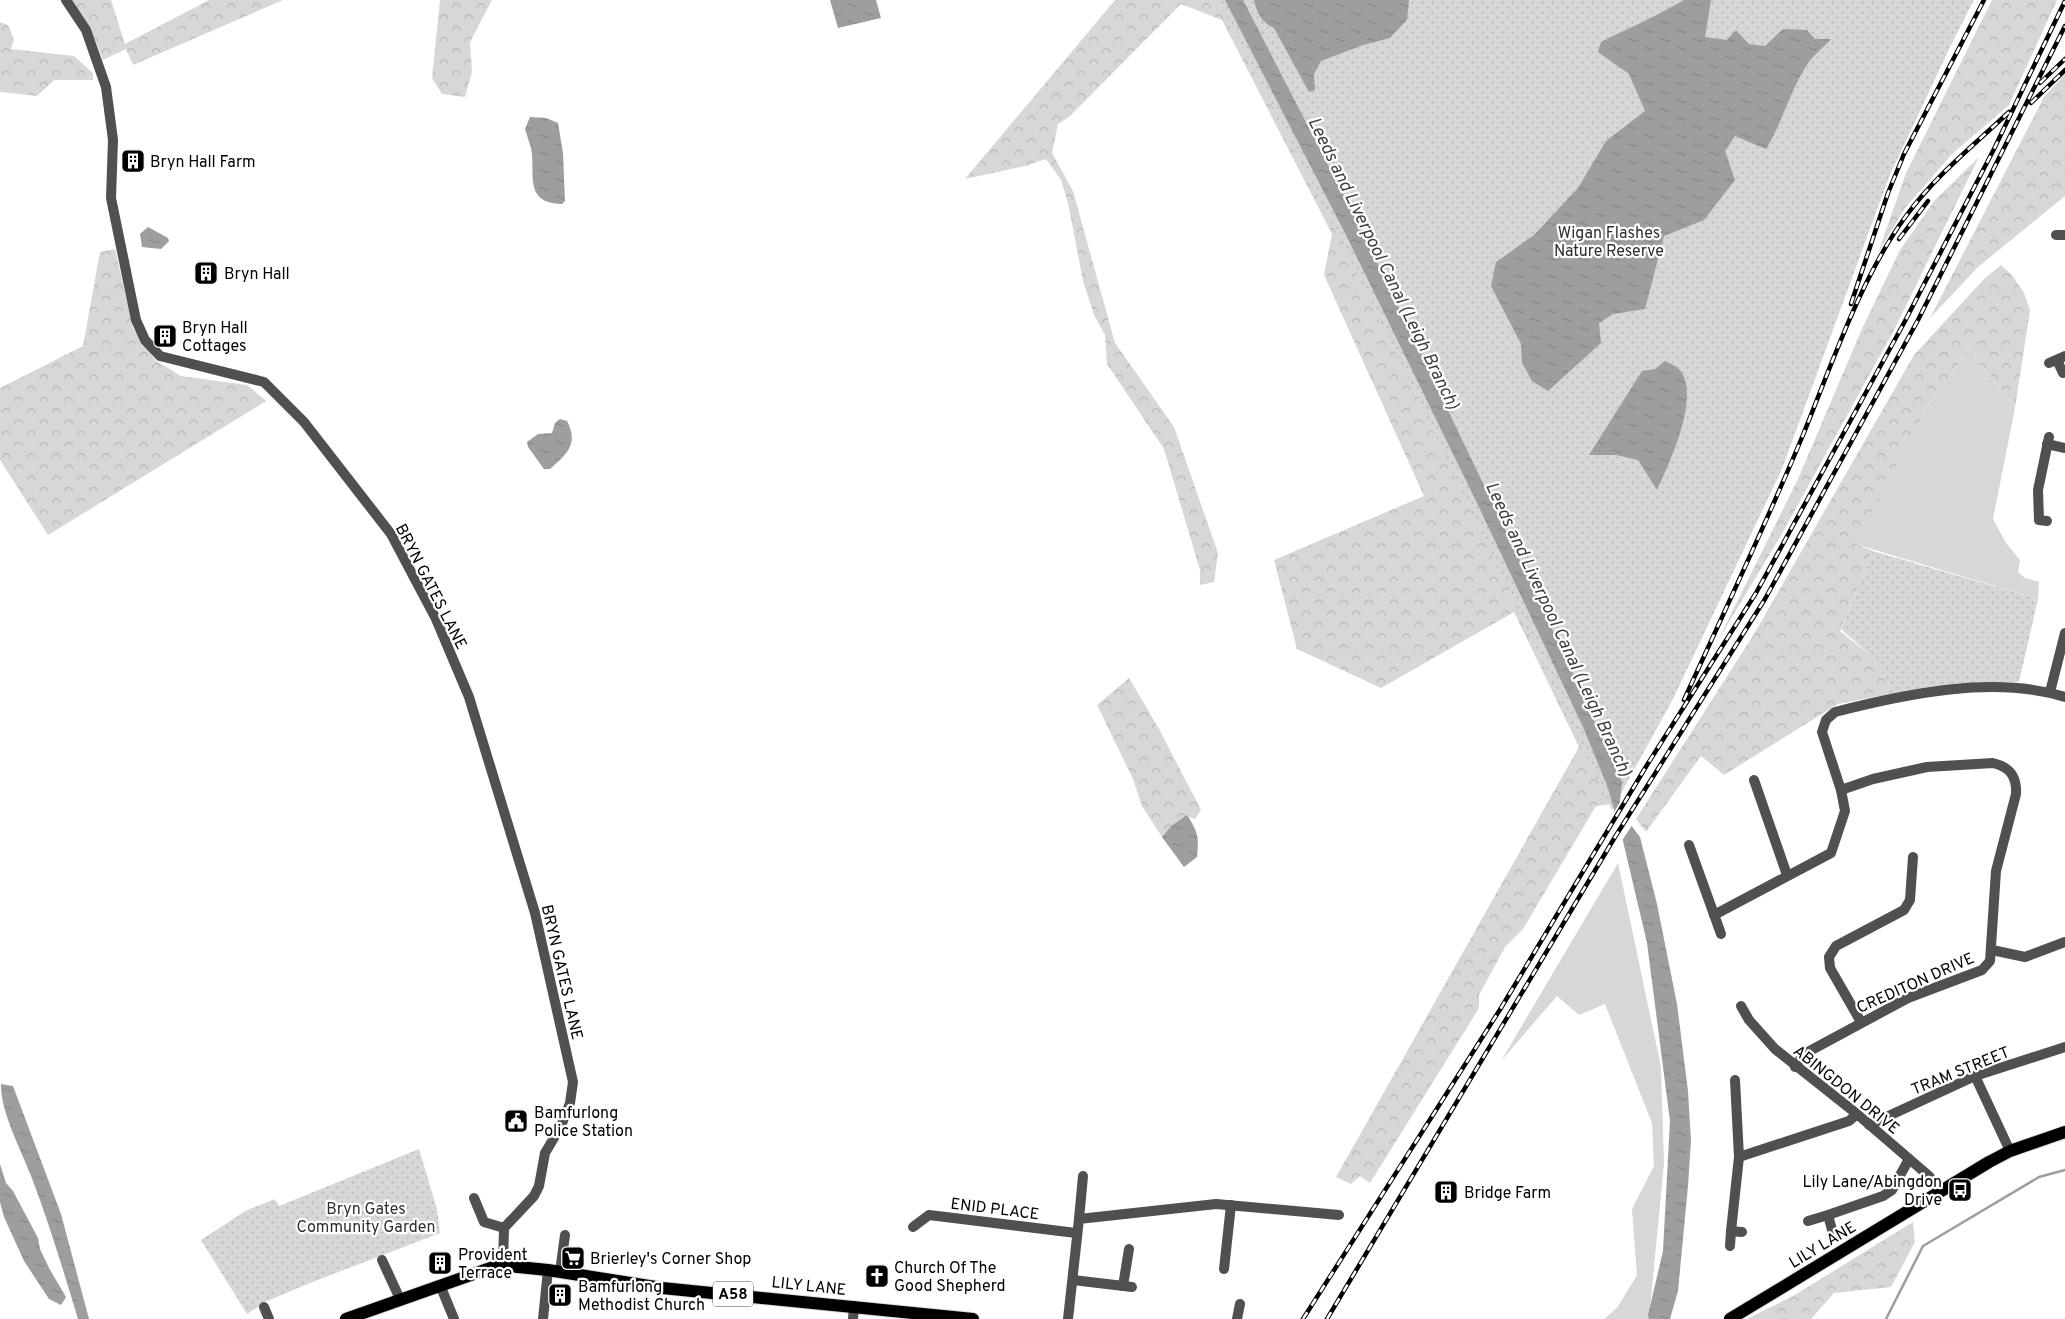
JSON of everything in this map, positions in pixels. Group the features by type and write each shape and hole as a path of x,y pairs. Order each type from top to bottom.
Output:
{"main road":[{"name":"LILY LANE","path":"1730,1319 1940,1191 2010,1151 2065,1132"},
{"name":"LILY LANE","path":"498,1266 554,1271 656,1287 853,1313 974,1319"},
{"name":"A58","path":"346,1319 370,1315 400,1300 440,1284 498,1266"}],"street":[{"name":"BRYN GATES LANE","path":"66,0 72,6 89,37 106,92 114,140 111,198 136,320 145,340 160,356 264,382 304,422 391,534 436,619 469,697 535,913 573,1082 570,1102 561,1126 545,1153 537,1191 504,1228"},
{"path":"2057,359 2063,373"},
{"path":"2047,521 2039,520 2038,490 2048,441 2065,448"},
{"path":"2050,692 2065,633"},
{"path":"1714,915 1831,853 1845,811 1841,790 1822,732 1826,720 1835,712 1924,692 2020,687 2050,692 2065,697"},
{"name":"CREDITON DRIVE","path":"1795,1067 1804,1054 1861,1022 1908,998 1982,970 1990,961 1996,872 2017,785 2013,774 2004,766 1993,763 1927,767 1873,779 1841,790"},
{"path":"1754,780 1787,875"},
{"path":"1689,844 1721,934"},
{"path":"1861,1022 1830,968 1829,957 1836,946 1904,910 1910,900 1913,857"},
{"path":"1992,950 2025,957 2065,942"},
{"name":"ABINGDON DRIVE","path":"1741,1006 1749,1020 1795,1067 1857,1114 1929,1176 1940,1191"},
{"name":"TRAM STREET","path":"1869,1125 1975,1076 2065,1047"},
{"path":"1975,1076 2010,1151"},
{"path":"1730,1246 1739,1157 1735,1080"},
{"path":"1739,1157 1850,1120 1857,1114"},
{"path":"1808,1221 1874,1199 1892,1190 1909,1159"},
{"path":"1068,1319 1083,1176"},
{"path":"474,1198 484,1222 504,1228 498,1266"},
{"path":"1078,1219 1216,1204 1327,1218 1339,1215"},
{"path":"1224,1269 1231,1205"},
{"name":"ENID PLACE","path":"913,1227 929,1215 1076,1233"},
{"path":"1828,1215 1832,1230"},
{"path":"1731,1231 1742,1232"},
{"path":"543,1319 554,1271 565,1235"},
{"path":"1073,1280 1128,1287 1128,1249"},
{"path":"382,1260 400,1300"},
{"path":"440,1284 454,1319"},
{"path":"1236,1319 1240,1304"},
{"path":"264,1307 269,1319"}],"green space":[{"path":"67,0 111,0 125,44 209,0 283,0 133,65 126,49 103,60 91,29"},
{"path":"440,0 492,0 470,42 472,72 465,97 442,94 432,78"},
{"path":"1115,0 1225,0 1612,804 1596,806 1523,929 1505,947 1479,995 1479,1008 1370,1183 1360,1176 1351,1184 1336,1177 1579,747 1514,612 1381,688 1297,649 1274,560 1424,496 1324,275 1332,234 1222,20 1181,4 1069,117 1058,124 1052,153 1073,191 1115,343 1174,427 1218,553 1214,582 1200,585 1200,570 1164,449 1107,364 1105,335 1094,315 1083,281 1068,203 1061,180 1046,159 1025,166 965,179"},
{"name":"Wigan Flashes Nature Reserve","path":"1217,0 1974,0 1889,177 1782,469 1673,699 1612,810 1370,301"},
{"path":"1992,0 2057,0 2009,105 1952,154 1905,208 1878,253 1906,173"},
{"path":"0,22 8,25 14,39 11,49 74,56 93,73 93,80 54,80 37,96 0,92"},
{"path":"2065,74 2065,196 1978,267 1930,318 2044,97"},
{"path":"1979,157 1894,330 1783,532 1717,642 1798,479 1861,331 1900,250 1935,200"},
{"path":"115,249 133,328 155,360 181,376 247,385 266,401 48,535 0,460 0,388 83,346 100,252"},
{"path":"2001,265 2012,275 2024,293 2030,310 2015,408 1969,350 1930,402 1856,544 1873,551 1840,631 1870,655 1895,693 1838,704 1724,775 1701,756 1646,832 1636,819 1754,634 1914,355 1985,278"},
{"path":"1969,350 2015,408 1993,519 2006,543 2020,560 2018,572 2025,578 2039,582 2038,599 1855,544 1930,402"},
{"path":"1873,551 2038,599 2019,682 1927,687 1895,693 1870,655 1841,629"},
{"path":"1129,678 1159,729 1201,810 1195,819 1187,816 1171,826 1162,837 1142,806 1133,779 1097,705"},
{"path":"1618,863 1661,1067 1664,1163 1649,1319 1604,1319 1617,1308 1637,1275 1632,1209 1654,1166 1652,1123 1605,1004 1579,1015 1557,996 1501,1061"},
{"name":"Bryn Gates Community Garden","path":"419,1149 437,1209 440,1233 267,1301 247,1314 201,1240 247,1210 275,1199 279,1206"},
{"path":"1913,1222 1915,1242 1891,1287 1834,1293 1811,1319 1747,1319 1793,1296"}],"water":[{"path":"830,0 876,0 881,18 838,28"},
{"name":"Leeds and Liverpool Canal (Leigh Branch)","path":"1225,0 1243,0 1360,227 1539,600 1622,782 1620,801 1630,824 1640,837 1657,904 1677,1004 1688,1091 1691,1141 1688,1186 1678,1291 1670,1319 1649,1319 1648,1315 1663,1251 1670,1121 1647,943 1623,841 1608,788 1584,729 1477,503 1346,235"},
{"path":"1254,0 1409,0 1407,20 1390,38 1363,45 1321,61 1314,74 1315,90 1309,92 1274,28 1267,24 1256,9"},
{"path":"1684,0 1711,0 1705,37 1727,40 1736,30 1749,44 1765,46 1783,29 1807,30 1815,39 1831,39 1805,68 1766,149 1735,136 1725,151 1735,180 1704,220 1664,236 1645,309 1613,314 1599,323 1601,343 1548,391 1532,381 1522,363 1521,344 1491,286 1496,262 1534,235 1578,188 1606,141 1645,111 1629,74 1598,52 1601,42"},
{"path":"530,117 546,118 558,123 563,153 565,201 562,204 550,202 541,198 536,193 531,148 525,129"},
{"path":"148,227 168,238 169,241 161,249 142,247 140,234"},
{"path":"1665,361 1679,369 1685,381 1687,395 1681,430 1657,490 1638,460 1616,455 1589,455 1642,371 1655,369"},
{"path":"560,419 567,421 572,436 571,442 562,458 550,469 544,469 528,447 527,442 538,434 552,433 555,423"},
{"path":"1187,815 1197,835 1198,850 1197,857 1184,867 1162,837 1171,826"},
{"path":"1,1084 13,1086 61,1214 89,1319 78,1319 39,1198 8,1120"},
{"path":"0,1164 6,1183 13,1191 38,1238 40,1249 49,1268 66,1297 61,1305 49,1299 24,1261 4,1217 0,1202"}],"pier":[{"path":"1623,797 1633,824 1621,842 1613,814"}],"waterway":[{"path":"1886,1319 1923,1246 2039,1177 2065,1170"}],"railway":[{"path":"1851,304 1888,193 1904,154 1984,0"},
{"path":"1303,1319 1501,1008 1647,765 1756,593 1904,323 1994,149 2065,1"},
{"path":"1327,1319 1615,837 1765,599 1918,320 2065,26"},
{"path":"2040,83 2065,59"},
{"path":"2031,103 2065,70"},
{"path":"1684,700 1745,568 1803,435 1848,322 1875,266 1890,240 1917,201 1955,162 2009,112"},
{"path":"1899,239 1928,201"}],"place":[{"name":"Bryn Hall Farm","path":"133,161"},
{"name":"Bryn Hall","path":"206,273"},
{"name":"Bryn Hall Cottages","path":"165,336"},
{"name":"Bamfurlong Police Station","path":"516,1121"},
{"name":"Lily Lane/Abingdon Drive","path":"1960,1190"},
{"name":"Bridge Farm","path":"1446,1192"},
{"name":"Brierley's Corner Shop","path":"573,1258"},
{"name":"Provident Terrace","path":"440,1263"},
{"name":"Church Of The Good Shepherd","path":"877,1276"},
{"name":"Bamfurlong Methodist Church","path":"560,1295"}]}
